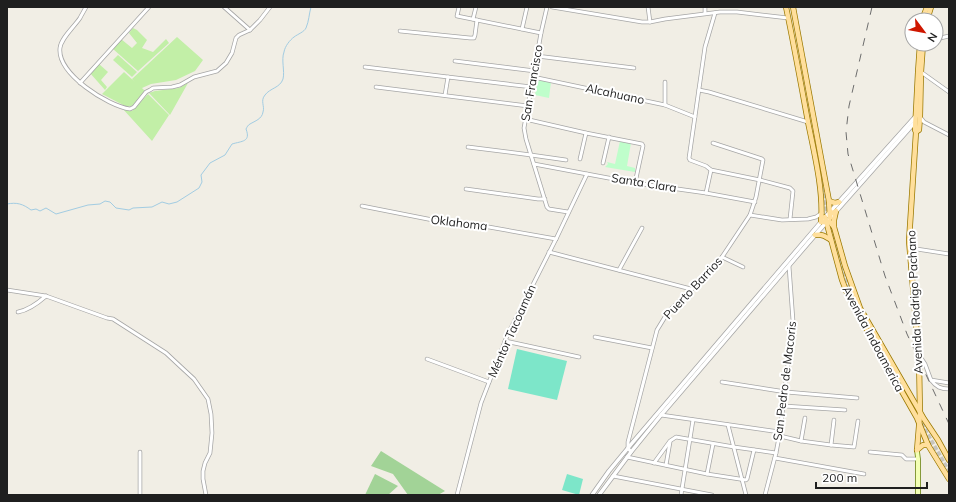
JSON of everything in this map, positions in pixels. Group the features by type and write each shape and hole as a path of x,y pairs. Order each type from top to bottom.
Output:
{"main road":[{"path":"786,7 813,144 821,199 826,217 834,227"},
{"path":"793,7 830,212"},
{"name":"Avenida Rodrigo Pachano","path":"917,450 920,413 918,405 918,353 909,241 916,132 919,130 920,122 918,116 919,52"},
{"name":"Avenida Rodrigo Pachano","path":"918,116 922,52"},
{"path":"821,199 824,206 830,212"},
{"path":"829,201 835,203 839,202"},
{"path":"821,222 830,212 836,211 834,227"},
{"path":"821,222 826,217"},
{"name":"Avenida Indoamerica","path":"826,217 842,280 847,293 858,316 918,418 928,445 949,479"},
{"name":"Avenida Indoamerica","path":"834,227 845,266 860,308 918,405"},
{"path":"815,235 822,234 831,240"},
{"path":"920,413 949,460"},
{"path":"918,495 917,450 922,445 928,445"}],"street":[{"path":"86,7 80,18 63,39 60,48 60,57 63,64 80,83 112,103 127,109 132,109 146,92 154,88 180,85 194,77 217,70 226,63 232,54 236,38 250,30 270,7"},
{"path":"80,83 149,7"},
{"path":"224,7 250,30"},
{"path":"459,7 457,16 541,33"},
{"path":"400,31 474,38 476,7"},
{"path":"522,29 527,7"},
{"name":"San Francisco","path":"545,199 526,139 524,128 547,7"},
{"path":"552,7 642,22 720,12 737,12 788,18"},
{"path":"648,7 650,22"},
{"path":"705,7 706,14"},
{"path":"737,7 737,12"},
{"path":"715,13 705,47 689,158 690,160 706,166 711,170 790,188 792,190 790,220"},
{"path":"947,36 949,41"},
{"path":"537,56 634,68"},
{"path":"455,61 535,71"},
{"path":"365,66 532,87"},
{"path":"921,72 949,92"},
{"path":"445,96 448,76"},
{"name":"Alcahuano","path":"533,77 665,105 695,116"},
{"path":"665,105 666,82"},
{"path":"376,87 528,106"},
{"path":"699,90 808,122"},
{"path":"830,212 918,116"},
{"path":"525,119 642,144 643,146 635,182"},
{"path":"599,495 661,415 815,235 826,217 836,211 920,122 949,135"},
{"path":"580,159 586,133"},
{"path":"603,163 609,137"},
{"name":"Puerto Barrios","path":"628,448 628,442 657,330 666,314 714,268 750,215 755,202 763,160 713,143"},
{"path":"468,147 566,160"},
{"name":"Santa Clara","path":"534,164 755,202"},
{"path":"706,193 711,170"},
{"name":"Méntor Tacoamán","path":"457,495 481,403 505,341 587,174"},
{"path":"466,189 545,199 549,209 568,212"},
{"name":"Oklahoma","path":"362,206 453,224 466,223 556,239"},
{"path":"750,215 782,220 826,217"},
{"path":"592,495 628,448 821,222"},
{"path":"619,270 642,228"},
{"path":"910,248 949,254"},
{"path":"549,252 691,289"},
{"path":"722,257 744,267"},
{"name":"San Pedro de Macoris","path":"765,495 780,434 786,392 793,321 789,266"},
{"path":"7,290 46,296 117,321 166,353 194,379 208,399 211,414 212,432 210,453 203,471 206,495"},
{"path":"18,312 26,310 41,301 46,296"},
{"path":"595,337 652,348"},
{"path":"505,341 579,357"},
{"path":"918,353 935,386 949,390"},
{"path":"427,359 489,382"},
{"path":"931,380 949,383"},
{"path":"722,382 786,392 857,398"},
{"path":"784,406 845,410"},
{"path":"661,415 780,434 801,441 854,447 858,421"},
{"path":"801,441 805,418"},
{"path":"681,495 693,420"},
{"path":"831,445 834,420"},
{"path":"728,425 746,495"},
{"path":"654,463 670,441 676,437 776,453"},
{"path":"666,465 670,441"},
{"path":"707,474 713,444"},
{"path":"628,448 631,452"},
{"path":"627,457 707,474 742,478 745,480 747,479 754,450"},
{"path":"140,452 140,495"},
{"path":"870,452 902,456 906,459 918,459"},
{"path":"775,458 864,474"},
{"path":"613,476 712,495"}],"green space":[{"path":"133,28 147,40 142,48 153,52 166,39 169,43 138,71 113,49 121,39 132,48 137,43 129,33"},
{"path":"177,37 203,60 195,71 176,80 151,84 142,88 145,91 135,105 127,107 102,94 124,72 135,82 132,79"},
{"path":"118,55 137,72 132,77 113,60"},
{"path":"99,64 108,72 101,80 107,87 105,90 90,73"},
{"path":"537,80 551,82 549,98 535,95"},
{"path":"188,83 170,115 149,93 179,88"},
{"path":"148,94 169,115 152,141 122,108 132,111"},
{"path":"620,141 631,143 627,166 635,168 635,172 605,167 608,164 607,162 615,164"},
{"path":"517,349 567,361 557,400 508,389"},
{"path":"381,451 445,491 438,495 408,495 393,474 371,466"},
{"path":"375,474 398,486 388,495 365,495"},
{"path":"567,474 583,479 579,495 562,490"}],"waterway":[{"path":"7,204 20,204 31,210 36,209 40,211 46,208 56,214 88,205 100,204 105,201 110,202 116,208 129,210 133,208 152,207 162,202 169,204 177,202 199,188 202,182 201,175 210,163 225,155 232,144 245,140 247,136 246,129 249,124 258,120 261,116 264,97 282,82 284,73 283,55 285,48 292,38 306,28 311,7"}],"tunnel":[{"path":"813,144 816,146 828,215"},
{"path":"830,222 854,303"},
{"path":"857,305 920,417"},
{"path":"918,418 949,472"}],"railway":[{"path":"872,7 849,106 846,132 848,154 885,276 907,334 949,424"}]}
